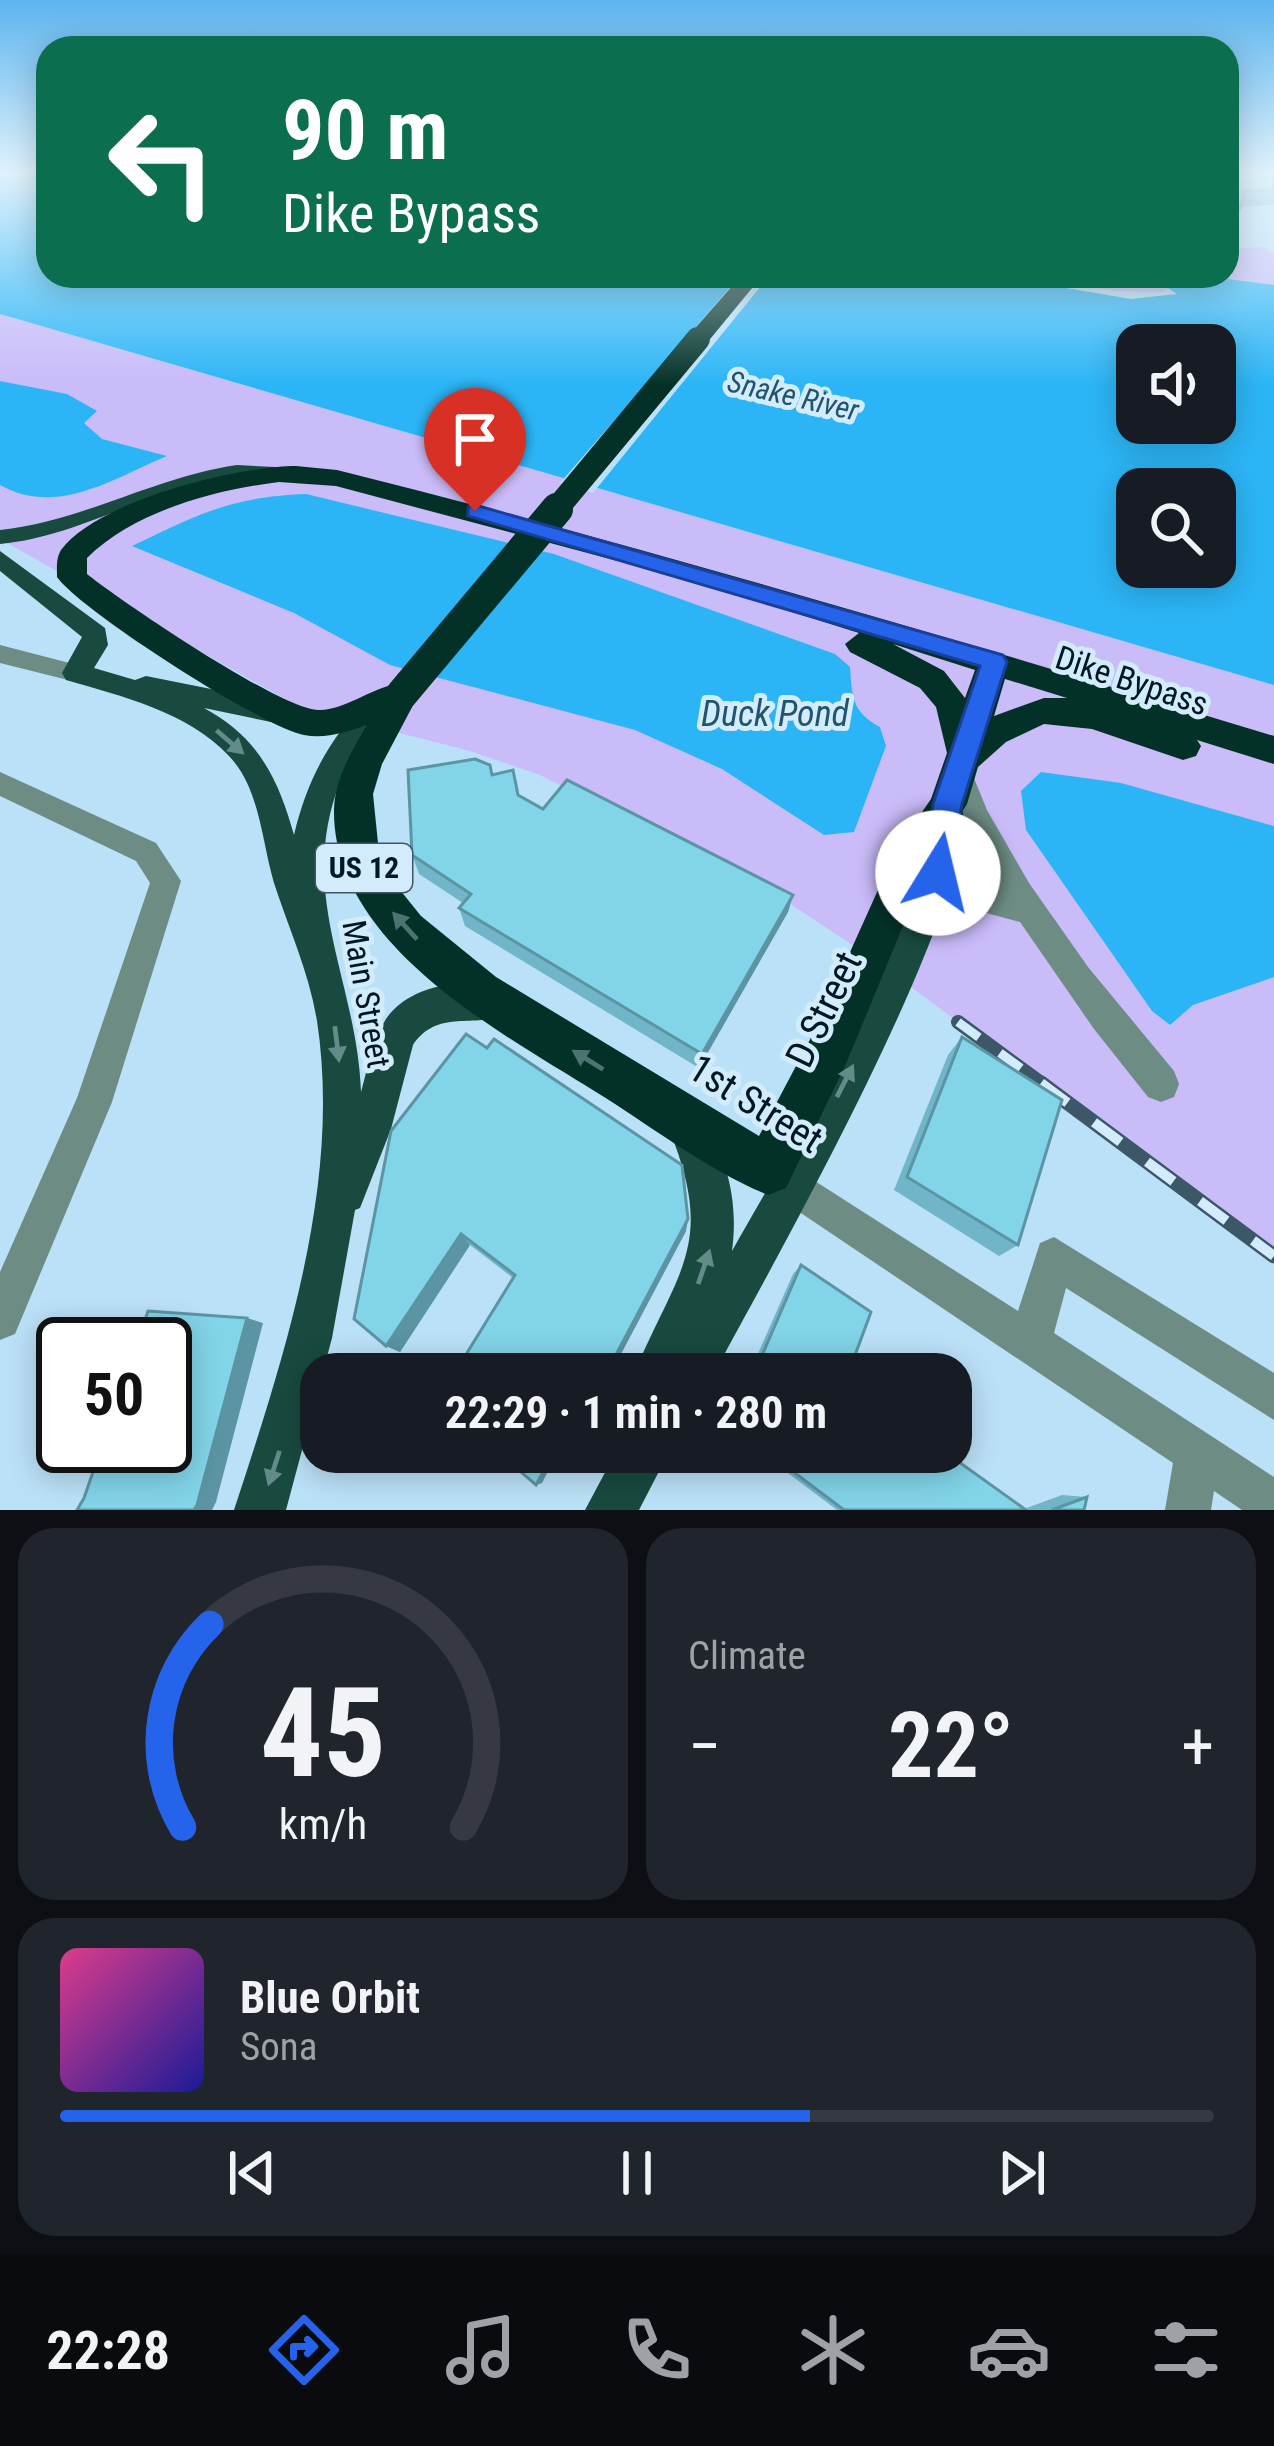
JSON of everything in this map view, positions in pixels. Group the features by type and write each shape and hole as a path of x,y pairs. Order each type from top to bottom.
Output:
{"highway":[{"name":"Main Street","path":"391,699 742,288"},
{"path":"275,474 163,506 108,528 81,545 70,560 72,577 127,624 293,720 331,722 391,699"},
{"name":"Dike Bypass","path":"275,474 363,483 625,554 992,669 1274,769"},
{"name":"Dike Bypass","path":"625,554 705,585 1274,750"},
{"path":"705,585 923,671 946,690 956,708 957,779"},
{"name":"D Street","path":"781,1178 816,1078 910,862 957,779 992,669"},
{"name":"1st Street","path":"391,699 358,778 353,826 359,858 403,925 494,1002 781,1178"},
{"path":"957,779 1004,722 1044,710 1079,715 1274,769"},
{"path":"683,1119 750,1130 782,1118 816,1078"}],"main road":[{"path":"2,553 175,491 275,474"},
{"path":"2,553 127,624"},
{"path":"2,553 96,634 95,645 76,673 128,685 171,687 272,711"},
{"path":"128,685 207,723 253,763 289,886 310,930"},
{"name":"Main Street","path":"260,1510 285,1432 328,1233 343,1099 332,1000 310,930 307,846 320,792 348,737 391,699"},
{"name":"D Street","path":"698,1353 781,1178 897,977 943,854 957,779"},
{"path":"328,1233 371,1130 396,1037 406,1021 441,1002 494,1002"},
{"path":"667,1353 700,1280 717,1220 712,1177 683,1119"},
{"path":"595,1510 612,1473"},
{"path":"611,1510 632,1473"}],"street":[{"path":"0,654 76,673"},
{"path":"957,779 1034,914 1111,1024 1161,1084"},
{"path":"0,784 146,852 166,881 94,1102 0,1319"},
{"path":"927,905 943,896 971,892 1034,914"},
{"name":"1st Street","path":"781,1178 1274,1504"},
{"path":"1030,1342 1054,1257 1274,1398"},
{"path":"1188,1510 1197,1453"}],"shaded area":[{"path":"1265,247 1274,254 1274,285 1239,280 1239,248"},
{"path":"1099,288 1170,288 1161,292"},
{"path":"0,314 1274,685 1274,1256 869,956 777,895 540,775 470,751 301,708 0,539"}],"water":[{"name":"Snake River","path":"0,244 36,244 36,288 1066,288 1131,299 1177,294 1168,288 1239,288 1239,280 1274,285 1274,685 0,314"},
{"path":"0,381 67,394 97,411 84,423 102,439 167,456 105,484 63,496 21,494 0,485"},
{"name":"Duck Pond","path":"306,494 554,554 835,654 850,667 855,703 880,727 886,746 854,832 824,835 722,769 635,730 390,665 294,613 132,546 216,509"},
{"path":"1041,772 1121,783 1274,826 1274,977 1193,1005 1170,1025 1152,1011 1026,830 1021,791"}],"pier":[{"path":"730,288 759,288 593,493 560,483"}],"building":[{"path":"475,759 490,765 492,775 513,770 518,795 543,809 567,780 793,895 702,1054 459,908 471,894 412,855 408,770"},
{"path":"466,1034 487,1048 494,1039 682,1165 688,1219 617,1353 467,1353 515,1275 461,1234 386,1346 354,1319 391,1131"},
{"path":"962,1037 1062,1100 1018,1245 907,1177"},
{"path":"801,1265 871,1312 856,1353 763,1353"},
{"path":"148,1311 247,1318 197,1505 194,1510 77,1510 93,1473 192,1473 192,1317 146,1317"},
{"path":"972,1471 1026,1510 844,1510 795,1473"},
{"path":"522,1473 543,1473 536,1485"},
{"path":"1087,1497 1084,1510 1052,1510"}],"railway":[{"path":"958,1022 1045,1086"},
{"path":"1041,1083 1274,1256"}],"route":[{"path":"475,511 994,662 948,804 938,873"}]}
